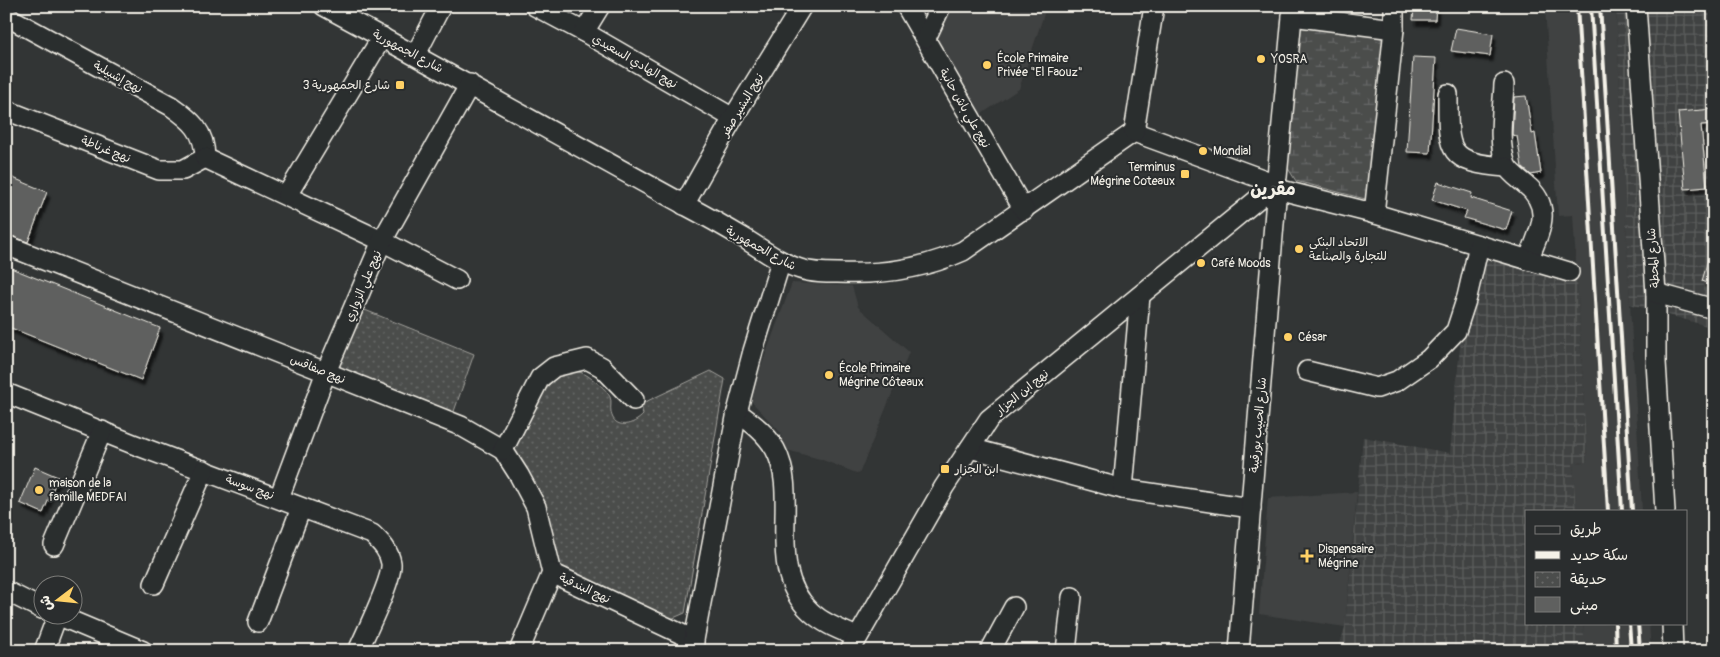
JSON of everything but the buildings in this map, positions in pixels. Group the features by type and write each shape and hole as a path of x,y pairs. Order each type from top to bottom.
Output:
{"street":[{"name":"شارع الجمهورية","path":"324,6 416,54 626,175 684,205 781,261 801,270 867,275 918,268 963,251 1134,132"},
{"path":"416,54 441,6"},
{"name":"نهج الهادي السعيدي","path":"535,6 733,118"},
{"path":"584,32 600,6"},
{"name":"نهج البشير صفر","path":"684,205 733,118 802,6"},
{"name":"نهج علي باش حانبة","path":"906,6 1024,210"},
{"path":"926,38 941,6"},
{"path":"1154,6 1134,132 1273,188 1374,214 1569,272"},
{"path":"1374,214 1394,29 1394,6"},
{"name":"شارع المحطة","path":"1636,6 1656,293 1656,362 1665,510"},
{"path":"1292,11 1328,13 1394,29"},
{"name":"شارع الحبيب بورقيبة","path":"1239,651 1273,188 1292,11"},
{"name":"نهج إشبيلية","path":"6,16 171,106 191,120 201,133 205,158"},
{"path":"287,195 382,37"},
{"name":"نهج علي الزواري","path":"279,498 326,372 382,241 470,84"},
{"path":"1504,84 1502,141 1506,166"},
{"path":"1448,94 1448,133 1454,151 1467,162 1506,166 1536,193 1543,214 1540,232 1528,260"},
{"name":"نهج غرناطة","path":"6,110 158,170 183,170 205,158"},
{"path":"205,158 382,241 456,280"},
{"name":"نهج ابن الجزار","path":"854,644 944,487 989,419 1273,188"},
{"name":"نهج صفاقس","path":"6,245 461,426 503,450"},
{"path":"1308,371 1377,388 1397,381 1429,359 1456,331 1467,297 1479,245"},
{"path":"694,645 737,412 753,351 781,261"},
{"path":"1656,293 1714,309"},
{"path":"1123,489 1140,296"},
{"path":"552,573 536,507 503,450 540,378 554,367 587,360 602,367 634,400"},
{"name":"نهج سوسة","path":"6,394 372,534 383,545 389,555 391,572 358,651"},
{"path":"737,412 760,428 775,450 782,470 787,570 797,596 810,611 854,644"},
{"path":"54,545 102,431"},
{"path":"970,448 1123,489 1251,508"},
{"path":"154,584 204,470"},
{"path":"258,622 300,508"},
{"name":"نهج البندقية","path":"519,651 552,573 694,645"},
{"path":"6,591 32,604"},
{"path":"1066,651 1072,597"},
{"path":"990,651 1014,607"},
{"path":"44,651 49,624"},
{"path":"77,624 142,651"},
{"path":"1672,624 1673,651"}],"shaded area":[{"name":"École Primaire Privée \"El Faouz\"","path":"944,6 1032,6 1045,11 1019,89 977,117 934,41"},
{"path":"1545,6 1616,6 1642,510 1576,510 1573,463 1587,462 1577,278 1573,215 1558,216"},
{"path":"1616,6 1714,6 1714,328 1630,304"},
{"path":"1469,251 1577,278 1587,462 1573,463 1576,510 1525,510 1525,624 1583,624 1585,651 1338,651 1345,627 1363,437 1450,453"},
{"name":"École Primaire Mégrine Côteaux","path":"792,283 852,286 858,307 909,352 859,474 820,459 787,450 782,444 781,433 749,399"},
{"name":"Dispensaire Mégrine","path":"1357,492 1345,627 1259,614 1268,498"},
{"path":"1583,624 1649,624 1651,651 1585,651"}],"green space":[{"path":"1297,25 1386,25 1373,201 1296,181 1284,162"},
{"path":"360,308 474,354 451,420 339,374 335,365"},
{"path":"574,371 588,376 597,383 610,397 613,418 620,424 625,424 639,419 643,415 641,404 711,371 725,379 685,613 671,619 557,566 513,454 540,397 550,383 562,374"}],"railway":[{"path":"1577,6 1608,510"},
{"path":"1591,6 1622,510"},
{"path":"1600,6 1632,510"},
{"path":"1615,624 1616,651"},
{"path":"1629,624 1631,651"},
{"path":"1638,624 1640,651"}],"place":[{"name":"YOSRA","path":"1261,59"},
{"name":"École Primaire Privée \"El Faouz\"","path":"987,65"},
{"name":"شارع الجمهورية 3","path":"400,85"},
{"name":"Mondial","path":"1203,151"},
{"name":"Terminus Mégrine Coteaux","path":"1185,174"},
{"name":"الاتحاد البنكي للتجارة والصناعة","path":"1299,249"},
{"name":"Café Moods","path":"1201,263"},
{"name":"César","path":"1288,337"},
{"name":"École Primaire Mégrine Côteaux","path":"829,375"},
{"name":"ابن الجزار","path":"945,469"},
{"name":"maison de la famille MEDFAI","path":"39,490"},
{"name":"Dispensaire Mégrine","path":"1307,556"}],"district":[{"name":"مقرين","path":"1273,189"}]}
